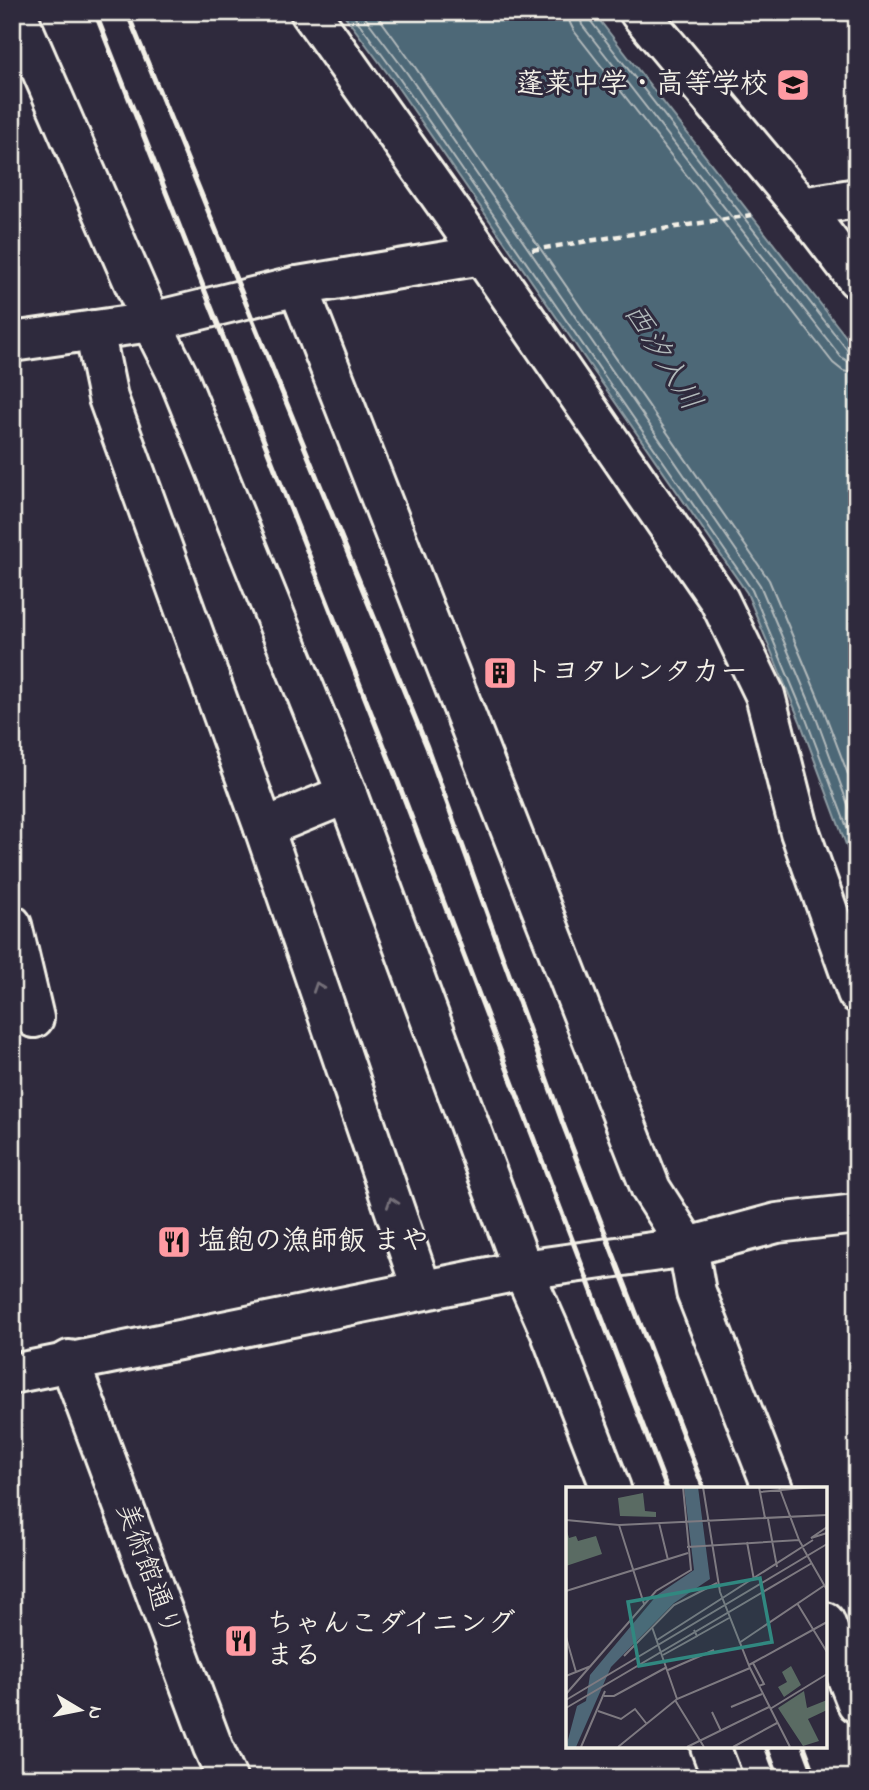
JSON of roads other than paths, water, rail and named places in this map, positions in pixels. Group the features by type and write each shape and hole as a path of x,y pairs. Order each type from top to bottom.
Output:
{"street":[{"path":"16,12 151,322 178,376 347,794 523,1270 550,1331 610,1487"},
{"path":"310,12 482,255 719,600 765,695 800,832 857,993"},
{"path":"639,12 802,207 857,279"},
{"path":"802,207 857,198"},
{"path":"12,342 151,322 298,286 482,255"},
{"path":"298,286 651,1189 688,1247 696,1292 772,1487"},
{"path":"94,330 108,398 264,828 422,1290"},
{"path":"264,828 347,794"},
{"path":"12,925 34,1017"},
{"path":"12,1374 69,1360 523,1270 688,1247 777,1223 857,1214"},
{"name":"美術館通り","path":"69,1360 208,1734 227,1778"},
{"path":"827,1627 857,1703"},
{"path":"711,1748 722,1778"}],"water":[{"name":"西汐入川","path":"342,12 593,12 857,351 857,874 800,721 747,593 394,82"}],"railway":[{"path":"95,12 390,761 666,1487"},
{"path":"127,12 427,747 563,1124 703,1487"},
{"path":"767,1748 778,1778"},
{"path":"805,1748 816,1778"}],"place":[{"name":"蓬莱中学・高等学校","path":"793,85"},
{"name":"トヨタレンタカー","path":"500,673"},
{"name":"塩飽の漁師飯 まや","path":"174,1242"},
{"name":"ちゃんこダイニング まる","path":"241,1641"}]}
